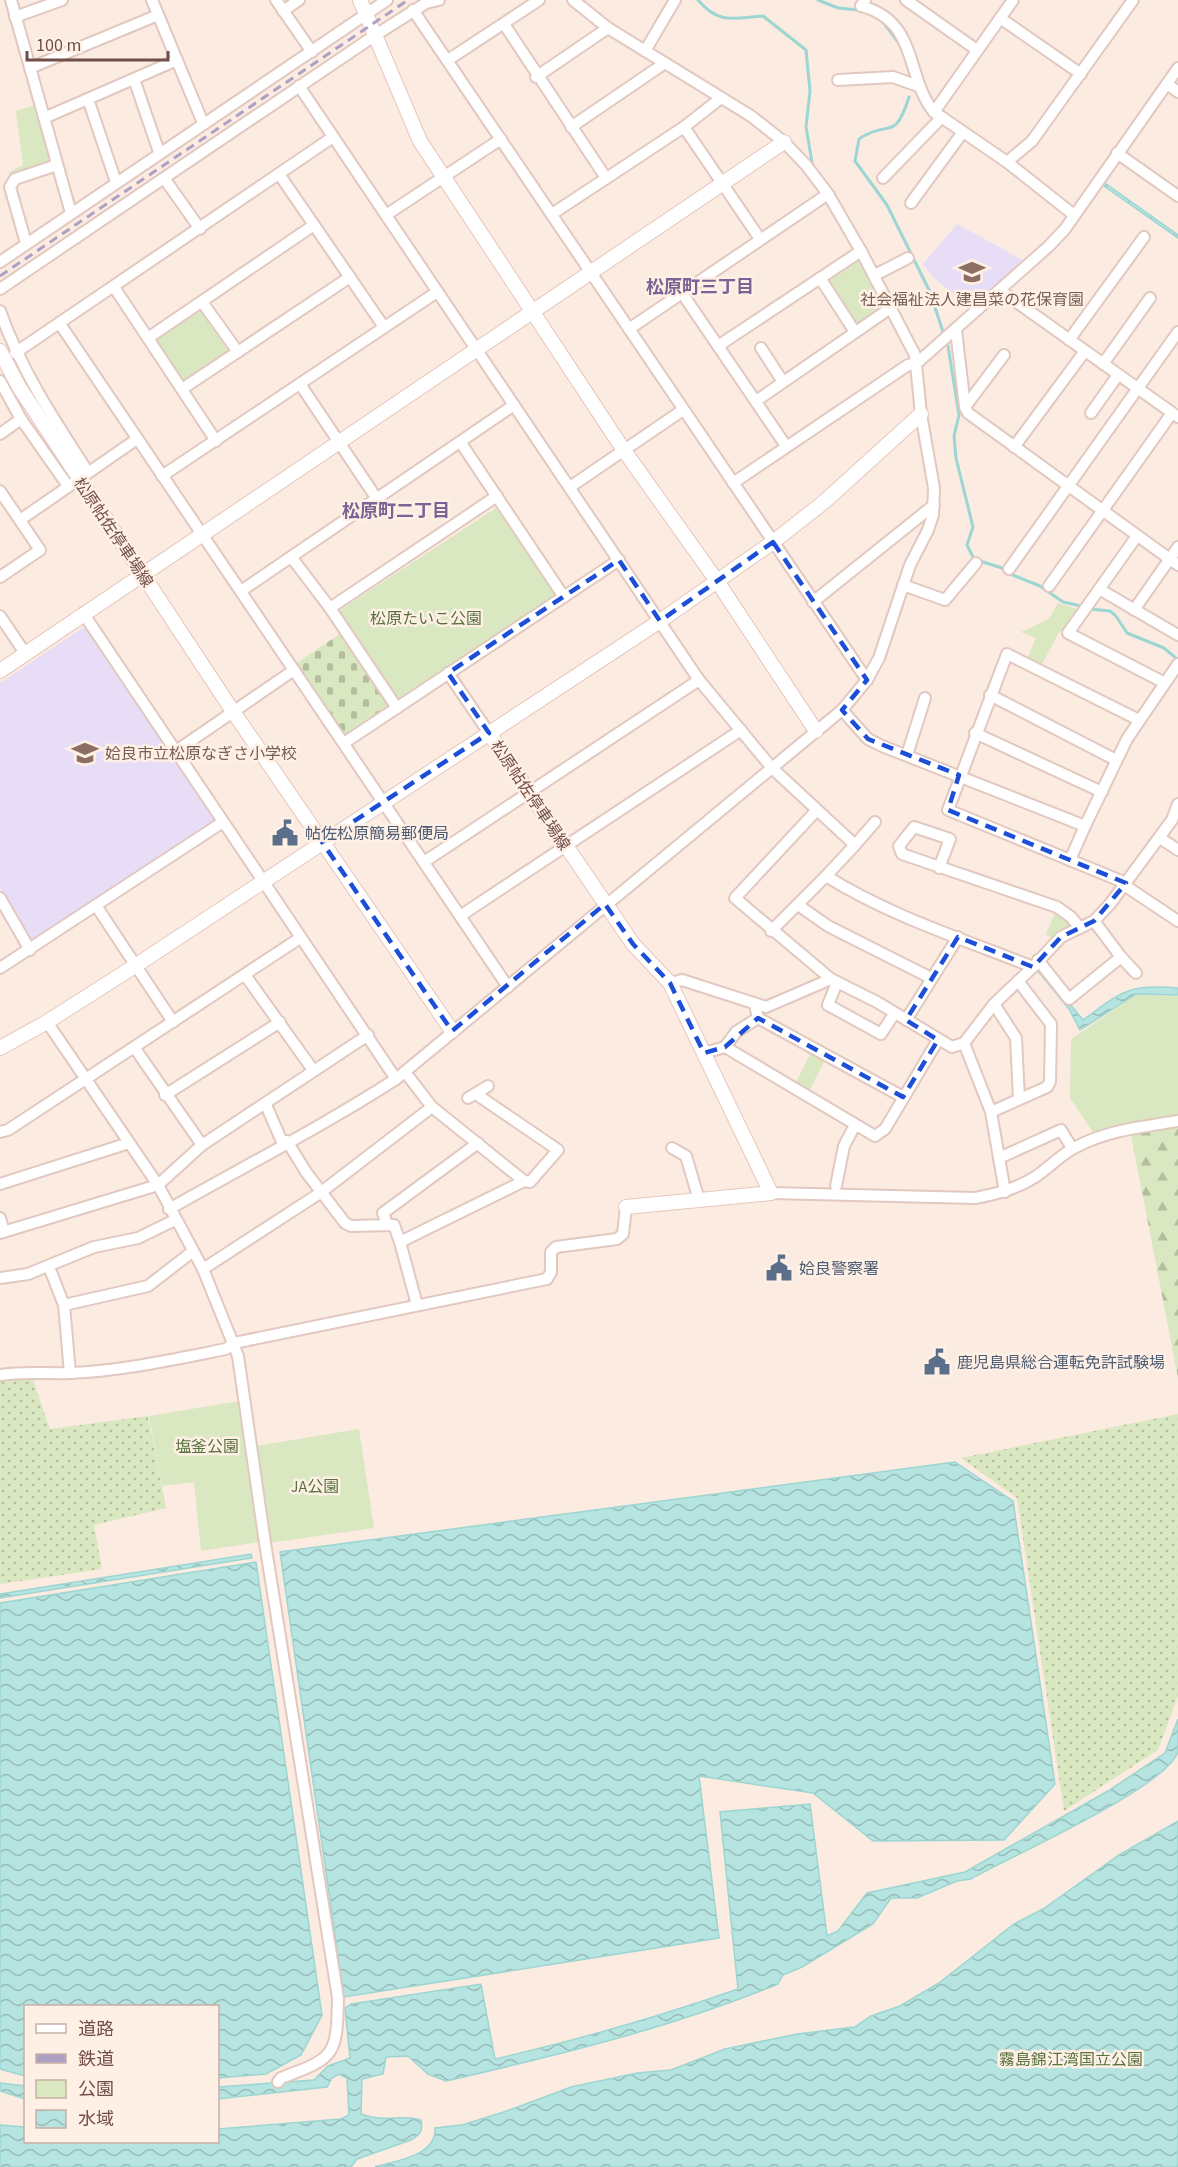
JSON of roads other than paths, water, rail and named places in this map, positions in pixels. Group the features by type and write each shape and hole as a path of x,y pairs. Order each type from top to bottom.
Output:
{"street":[{"path":"11,0 71,213"},
{"path":"15,17 62,0"},
{"path":"152,0 203,123"},
{"path":"276,0 312,52"},
{"path":"283,11 299,0"},
{"path":"360,0 416,132 443,177 534,310 623,449 717,582 816,731"},
{"path":"0,262 159,152 387,0"},
{"path":"0,289 413,10 426,3 439,0"},
{"path":"448,60 539,0"},
{"path":"169,1209 285,1142 346,1111 400,1076 842,710 867,680 879,658 910,565 928,530 934,505 934,488 921,414 917,363 908,336 828,195 806,165 784,142 722,98 608,27 573,0"},
{"path":"645,51 675,0"},
{"path":"865,0 861,6 875,10 884,16 909,47 923,99 938,115 1007,162 1074,215"},
{"path":"906,0 977,50"},
{"path":"883,178 938,115 977,50 1013,0"},
{"path":"1007,162 1032,141 1133,0"},
{"path":"413,10 867,680"},
{"path":"30,68 158,15"},
{"path":"1000,18 1081,74"},
{"path":"504,24 536,76 606,178"},
{"path":"536,76 608,27"},
{"path":"44,117 177,60"},
{"path":"571,127 665,63"},
{"path":"733,483 909,365 917,363 1001,291 1057,238 1178,68"},
{"path":"838,80 893,77 918,86"},
{"path":"134,79 159,152"},
{"path":"1167,84 1178,92"},
{"path":"299,86 699,680 772,768 816,812 855,845"},
{"path":"552,214 684,127 722,98"},
{"path":"88,99 116,182"},
{"path":"684,127 760,239"},
{"path":"911,203 963,132"},
{"path":"15,353 333,137"},
{"path":"386,215 501,139"},
{"path":"0,671 784,142"},
{"path":"1117,153 1178,196"},
{"path":"26,243 10,187 15,179 57,165"},
{"path":"279,174 384,327"},
{"path":"164,178 200,229"},
{"path":"629,329 828,195"},
{"path":"148,338 315,225"},
{"path":"1069,340 1144,237"},
{"path":"718,346 861,251"},
{"path":"875,275 908,258"},
{"path":"182,389 350,277"},
{"path":"820,278 855,332"},
{"path":"114,287 216,441"},
{"path":"1001,291 1175,415 1102,511 1049,586"},
{"path":"162,476 437,292"},
{"path":"682,293 786,446"},
{"path":"1103,364 1150,298"},
{"path":"202,302 238,352"},
{"path":"756,401 892,307"},
{"path":"0,311 15,353 42,401 77,477"},
{"path":"60,324 508,987"},
{"path":"956,330 965,407 968,413 1174,562"},
{"path":"1009,569 1178,332"},
{"path":"761,348 783,382"},
{"name":"松原帖佐停車場線","path":"0,351 19,387 77,477 322,842 489,733 633,944 670,983 771,1193"},
{"path":"1014,447 1085,351"},
{"path":"965,407 1004,355"},
{"path":"1091,413 1118,375"},
{"path":"0,381 21,419 77,477"},
{"path":"300,384 377,499"},
{"path":"241,591 514,405"},
{"path":"570,487 683,410"},
{"path":"448,673 489,733 774,543 824,502 921,414"},
{"path":"0,434 21,419"},
{"path":"20,520 77,477 137,440"},
{"path":"460,443 564,597"},
{"path":"0,491 40,550 0,577"},
{"path":"330,608 497,496"},
{"path":"813,602 934,505"},
{"path":"1137,536 1068,633 1165,683"},
{"path":"1134,610 1174,562 1178,547"},
{"path":"292,558 330,608 397,708"},
{"path":"344,742 619,560"},
{"path":"903,585 945,600 976,563"},
{"path":"1100,589 1178,635"},
{"path":"83,613 300,938 368,1035 400,1076 432,1107 524,1181 530,1182 558,1150 472,1096 488,1086"},
{"path":"0,615 25,653"},
{"path":"1139,720 1007,654 959,775 948,810 1125,884 1178,921"},
{"path":"1070,860 1116,760 1139,720 1178,664"},
{"path":"176,751 294,670"},
{"path":"424,862 699,680"},
{"path":"990,695 1116,760"},
{"path":"907,755 925,698"},
{"path":"842,710 868,739 1085,826"},
{"path":"460,916 741,730"},
{"path":"975,733 1102,792"},
{"path":"816,812 735,898 771,931 834,981 877,1002 952,1047 964,1043 994,1004 1061,937 1094,921 1160,838 1172,820 1178,804"},
{"path":"0,968 97,907 223,822"},
{"path":"771,931 826,876 875,822"},
{"path":"939,867 950,839 914,827 898,846 902,854 939,867 1057,907 1071,917 1080,928"},
{"path":"1160,838 1178,850"},
{"path":"0,1046 47,1022 264,883 322,842 452,1031"},
{"path":"826,876 859,897 958,937 1035,964 1069,999 1121,957"},
{"path":"0,898 30,950"},
{"path":"798,905 828,926 931,978"},
{"path":"97,907 173,1022"},
{"path":"1094,921 1136,973"},
{"path":"906,1020 958,937"},
{"path":"0,1132 8,1130 86,1080 300,938"},
{"path":"245,975 313,1070"},
{"path":"670,983 682,980 766,1007 834,981"},
{"path":"834,981 828,1005 881,1034 894,1014"},
{"path":"991,1112 1047,1087 1050,1082 1051,1024 1018,981"},
{"path":"994,1004 1016,1038 1019,1099"},
{"path":"755,1005 758,1018 903,1097"},
{"path":"704,1053 725,1047 736,1032 758,1018"},
{"path":"47,1022 158,1185 203,1269 234,1343 338,1998 333,2047 321,2063 278,2082"},
{"path":"165,1095 280,1022"},
{"path":"0,1218 2,1232 158,1185 202,1145 266,1105 313,1070 368,1035"},
{"path":"725,1047 875,1136 880,1134 938,1040"},
{"path":"964,1043 991,1112 1005,1192"},
{"path":"134,1047 165,1095 202,1145"},
{"path":"266,1105 285,1142 320,1192 345,1222 351,1226 394,1225 417,1305"},
{"path":"203,1269 320,1192 432,1107"},
{"path":"0,1375 38,1371 70,1373 165,1361 226,1350 234,1343 547,1279 551,1272 551,1252 556,1247 618,1239 623,1234 626,1206 771,1193 975,1198 1005,1192 1034,1178 1072,1148 1109,1132 1178,1121"},
{"path":"836,1185 844,1146 855,1125"},
{"path":"999,1158 1061,1130 1072,1148"},
{"path":"0,1184 129,1143"},
{"path":"387,1224 382,1213 478,1143"},
{"path":"672,1148 686,1156 699,1200"},
{"path":"400,1242 524,1181"},
{"path":"0,1278 28,1274 94,1247 138,1238 175,1220"},
{"path":"64,1305 148,1286 192,1252"},
{"path":"49,1267 64,1305 70,1373"}],"water":[{"path":"1105,183 1178,235 1178,238 1104,186"},
{"path":"1040,968 1083,1020 1117,996 1136,989 1178,988 1178,995 1136,994 1080,1030 1069,1009 1037,970"},
{"path":"955,1462 1013,1501 1055,1784 1004,1840 873,1841 813,1793 699,1776 719,1938 344,1997 280,1552"},
{"path":"251,1554 252,1558 0,1598 0,1594"},
{"path":"256,1562 322,2015 301,2055 266,2074 219,2078 219,2005 24,2005 24,2076 0,2069 0,1603"},
{"path":"1178,1719 1178,1751 1168,1766 1147,1783 1085,1820 971,1879 957,1881 917,1898 891,1898 873,1924 802,1967 783,1975 778,1984 738,2000 655,2027 446,2081 428,2074 408,2056 386,2057 383,2074 362,2079 361,2114 377,2118 421,2120 421,2130 411,2140 357,2159 351,2167 0,2167 0,2125 24,2127 24,2143 219,2143 219,2129 341,2119 349,2115 347,2078 339,2074 332,2078 327,2087 219,2099 219,2087 314,2080 328,2066 350,2058 345,2008 351,2004 481,1984 495,2059 618,2027 738,1989 720,1812 810,1804 827,1936 838,1931 867,1893 965,1872 1108,1791 1165,1753"},
{"name":"霧島錦江湾国立公園","path":"1178,1821 1178,2167 375,2167 413,2156 422,2151 434,2137 435,2128 462,2125 571,2087 637,2073 671,2070 725,2049 797,2034 855,2027 871,2016 900,2006 939,1983 1014,1924 1043,1909 1119,1855"},
{"path":"0,2083 24,2086 24,2099 0,2091"}],"waterway":[{"path":"698,0 720,17 763,16 806,50 810,91 806,127 813,168"},
{"path":"818,0 838,8 859,10"},
{"path":"883,22 901,46"},
{"path":"908,66 911,80"},
{"path":"909,97 895,125 869,133 859,139 855,161 887,205 930,292 944,335"},
{"path":"948,346 959,415 954,436 956,458 973,527 967,545 974,559 1005,569"},
{"path":"1010,574 1040,586 1063,602 1081,606"},
{"path":"1090,609 1110,611 1127,633 1164,648 1177,659"}],"railway":[{"path":"0,276 408,0"}],"place":[{"name":"社会福祉法人建昌菜の花保育園","path":"972,272"},
{"name":"姶良市立松原なぎさ小学校","path":"85,753"},
{"name":"帖佐松原簡易郵便局","path":"285,833"},
{"name":"姶良警察署","path":"779,1268"},
{"name":"鹿児島県総合運転免許試験場","path":"937,1362"}],"district":[{"name":"松原町三丁目","path":"700,287"},
{"name":"松原町二丁目","path":"396,511"}],"park label":[{"name":"松原たいこ公園","path":"426,618"},
{"name":"塩釜公園","path":"207,1446"},
{"name":"JA公園","path":"315,1486"}]}
